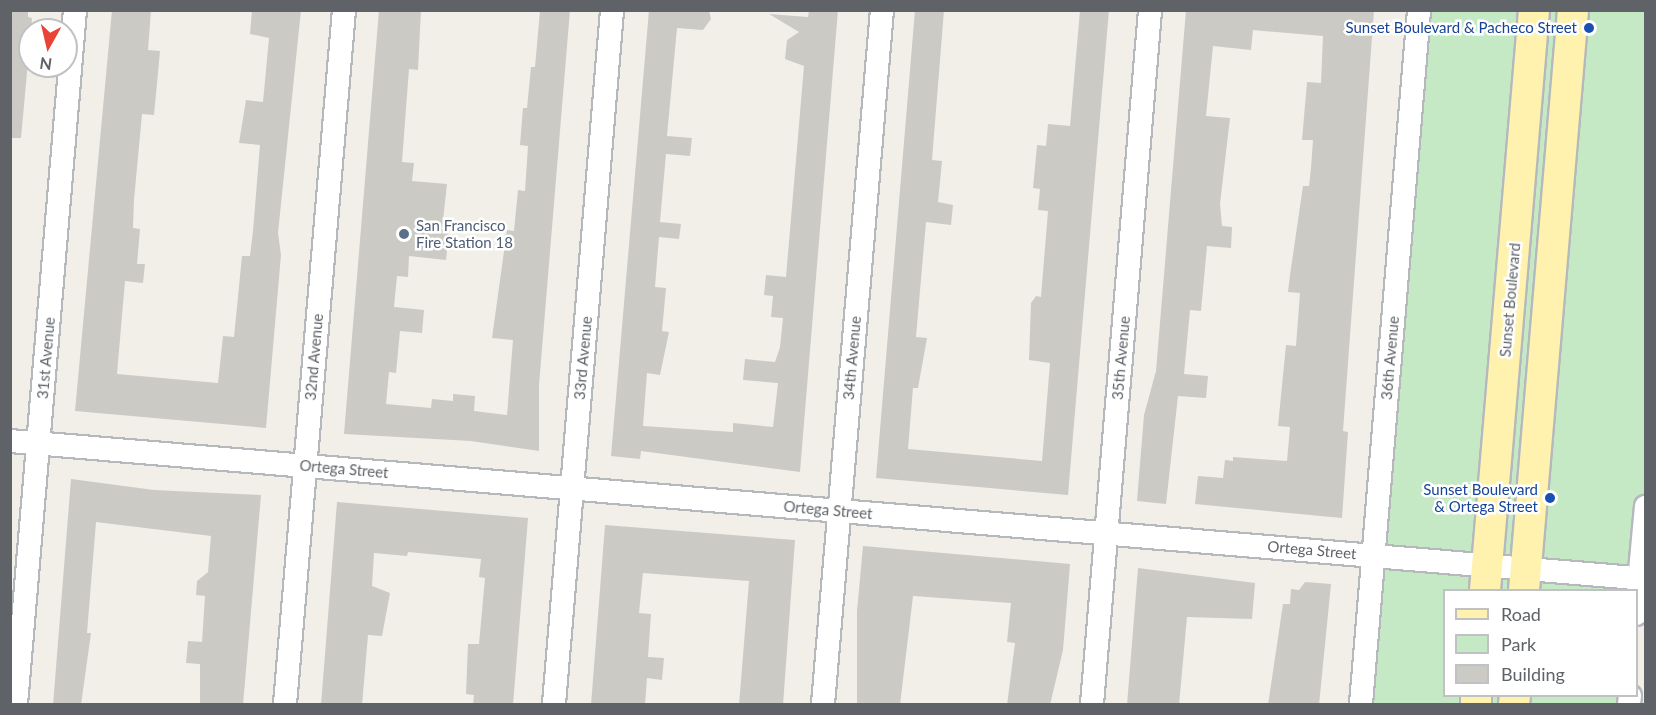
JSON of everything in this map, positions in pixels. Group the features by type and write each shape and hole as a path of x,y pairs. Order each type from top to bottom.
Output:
{"main road":[{"name":"Sunset Boulevard","path":"1486,578 1534,10"},
{"path":"1525,580 1573,10"}],"street":[{"name":"31st Avenue","path":"16,705 75,10"},
{"name":"32nd Avenue","path":"285,705 344,10"},
{"name":"33rd Avenue","path":"554,705 612,10"},
{"name":"34th Avenue","path":"823,705 882,10"},
{"name":"35th Avenue","path":"1092,705 1150,10"},
{"name":"36th Avenue","path":"1360,705 1419,10"},
{"name":"Ortega Street","path":"10,441 1373,556 1486,578 1525,580 1642,578"},
{"path":"1638,602 1642,578 1646,507"}],"green space":[{"path":"1419,11 1645,11 1646,508 1636,589 1443,589 1443,697 1630,697 1629,704 1361,704"}],"building":[{"path":"10,10 28,10 28,17 32,18 18,18 18,78 26,78 21,138 10,138"},
{"path":"112,10 151,10 148,50 160,51 154,115 142,114 134,200 133,228 140,229 137,264 145,264 143,283 125,281 117,374 218,383 223,336 234,337 242,256 250,256 253,231 260,145 239,143 246,100 263,102 269,38 250,34 252,10 301,10 278,233 281,255 266,428 75,411"},
{"path":"379,10 421,10 418,70 409,69 402,162 414,163 412,181 447,184 442,229 449,230 446,260 409,256 408,277 397,276 394,307 424,310 422,333 400,331 396,373 389,372 386,404 431,408 432,399 453,401 453,394 475,396 474,411 507,415 513,340 492,338 507,230 514,231 518,190 525,191 528,146 520,145 523,108 527,108 531,67 535,67 540,10 570,10 539,385 539,451 471,441 344,434"},
{"path":"649,10 709,10 711,19 703,30 677,28 667,136 692,138 690,156 666,154 660,222 681,224 679,239 659,237 655,287 666,288 662,331 669,332 660,375 647,373 643,426 733,432 733,423 773,427 778,383 743,380 745,359 775,362 780,347 783,318 771,317 773,296 764,295 766,275 786,277 804,66 785,59 787,40 799,32 769,14 808,17 809,10 838,10 800,472 641,451 640,459 611,456"},
{"path":"915,10 944,10 932,160 942,161 938,202 953,205 951,225 926,222 916,337 927,338 918,388 913,388 908,449 1042,461 1050,363 1029,360 1031,303 1036,296 1041,297 1048,211 1038,210 1040,189 1033,188 1037,145 1046,146 1048,124 1070,126 1080,10 1109,10 1068,495 876,478"},
{"path":"1186,10 1374,10 1343,431 1348,432 1342,518 1195,504 1198,476 1223,478 1225,460 1233,461 1233,457 1287,461 1290,427 1278,426 1286,345 1296,346 1300,293 1288,292 1303,186 1309,186 1311,168 1313,140 1302,140 1307,82 1321,83 1323,36 1253,30 1251,50 1213,46 1206,116 1230,118 1220,204 1222,226 1232,227 1231,248 1207,246 1201,311 1190,310 1184,374 1208,376 1206,398 1178,396 1166,504 1137,501 1144,415 1156,371"},
{"path":"71,479 154,490 261,495 243,705 200,705 200,664 186,663 188,641 202,642 205,596 196,595 197,581 208,572 211,536 96,522 87,633 91,633 81,705 53,705"},
{"path":"337,502 528,518 513,705 473,705 474,695 466,694 468,644 479,644 485,578 479,577 481,559 408,552 407,556 374,553 372,586 390,593 382,636 368,635 362,705 321,705"},
{"path":"605,525 795,540 783,705 739,705 749,581 643,573 639,613 651,614 648,657 664,658 662,680 647,678 645,705 591,705"},
{"path":"863,546 1070,564 1063,650 1050,705 1007,705 1015,643 1007,642 1011,603 913,596 900,705 857,705 857,611"},
{"path":"1138,568 1255,583 1252,619 1187,617 1179,705 1127,705"},
{"path":"1305,582 1331,584 1319,705 1268,705 1283,604 1290,604 1291,589 1299,590"}],"place":[{"name":"Sunset Boulevard & Pacheco Street","path":"1589,28"},
{"name":"San Francisco Fire Station 18","path":"404,234"},
{"name":"Sunset Boulevard & Ortega Street","path":"1550,498"}]}
